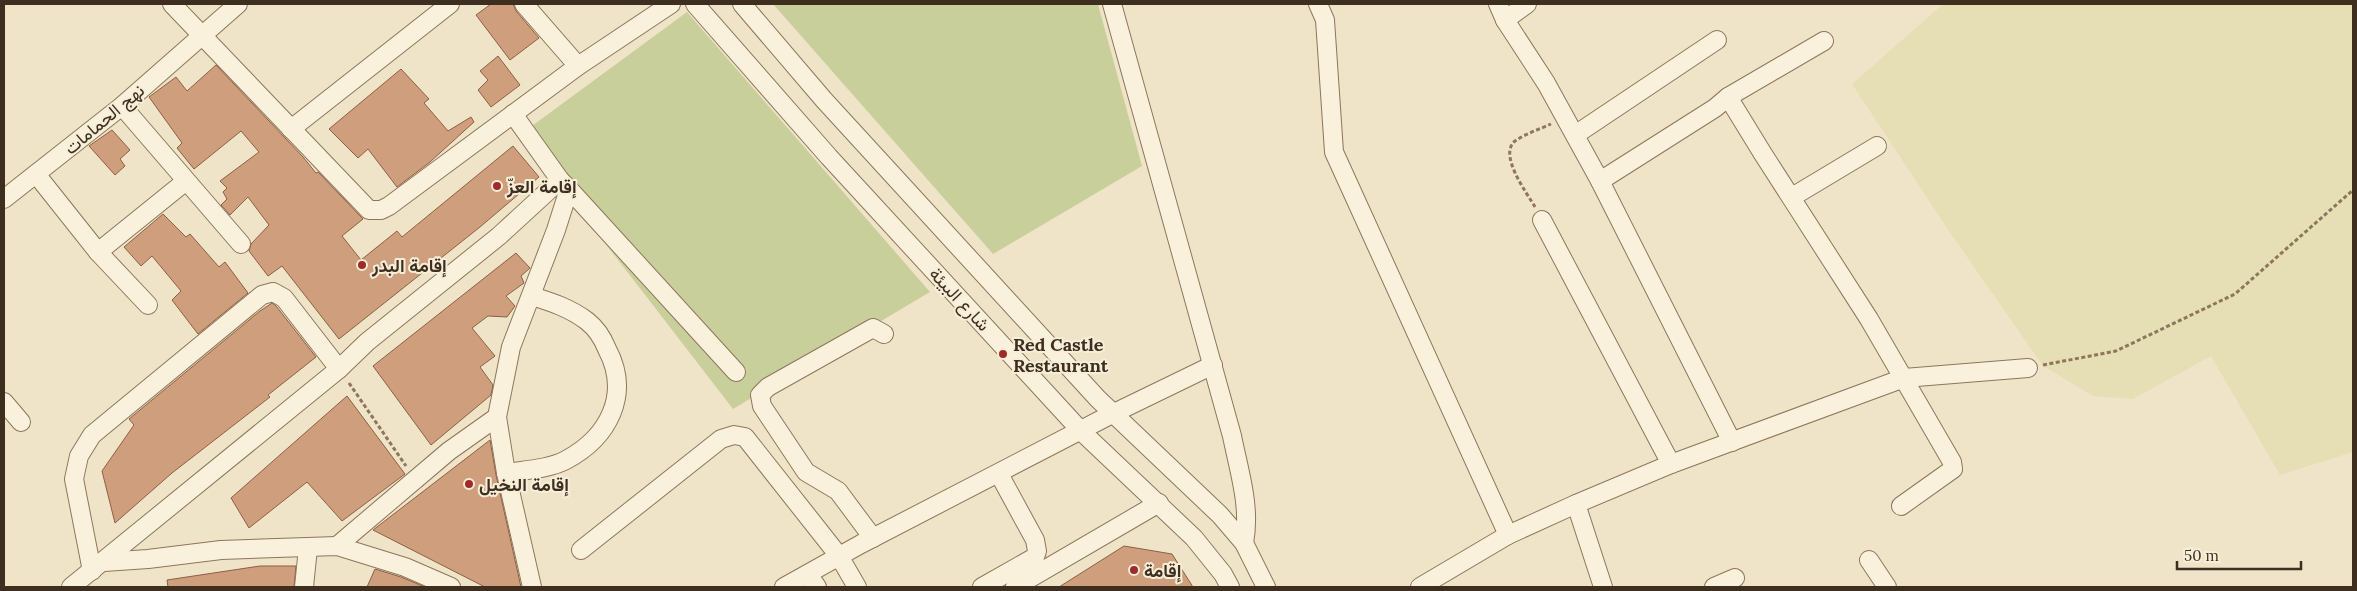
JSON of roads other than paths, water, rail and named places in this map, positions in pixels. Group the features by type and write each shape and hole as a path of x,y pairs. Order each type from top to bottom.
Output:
{"street":[{"path":"172,4 369,210 381,210 578,66 671,4"},
{"name":"نهج الحمامات","path":"4,199 122,106 200,35 238,4"},
{"path":"291,129 450,4"},
{"path":"524,4 578,66"},
{"name":"شارع البيئة","path":"695,4 829,157 1081,431 1194,538 1224,574 1230,587"},
{"name":"شارع البيئة","path":"742,4 824,100 1112,414 1200,495 1244,542 1266,587"},
{"path":"1112,4 1232,436 1244,496 1246,515 1244,542"},
{"path":"1318,4 1325,20 1334,152 1508,535"},
{"path":"1498,4 1505,20 1546,83 1600,181 1732,442"},
{"path":"1505,20 1527,4"},
{"path":"1575,135 1717,40"},
{"path":"1600,181 1715,108 1728,97 1824,40"},
{"path":"1728,97 1762,154 1792,197 1870,319 1952,462 1953,469 1902,506"},
{"path":"122,106 241,244"},
{"path":"513,114 565,184 736,372"},
{"path":"1792,197 1876,146"},
{"path":"36,174 98,252 148,305"},
{"path":"98,252 186,180"},
{"path":"532,587 506,473 497,417 511,347 532,296 565,184"},
{"path":"71,587 98,567 339,369 367,342 565,184"},
{"path":"1542,220 1671,464"},
{"path":"98,567 74,479 79,456 92,435 192,350 262,295 273,292 284,298 339,369"},
{"path":"506,473 564,461 581,450 598,437 612,412 618,389 614,362 603,340 588,322 563,306 532,296"},
{"path":"873,538 838,491 806,472 762,406 760,395 768,387 873,328 884,334"},
{"path":"784,587 812,581 839,556 1112,414 1213,365"},
{"path":"1420,587 1508,535 1576,504 1671,464 1904,378 2028,368"},
{"path":"4,402 20,422"},
{"path":"337,546 415,479 497,417"},
{"path":"581,550 721,439 734,435 744,437 839,556 857,587"},
{"path":"982,587 1035,557 1037,551 1034,540 999,474"},
{"path":"1015,587 1159,503"},
{"path":"1576,504 1603,587"},
{"path":"98,567 222,550 337,546 405,567 451,587"},
{"path":"304,587 308,548"},
{"path":"1869,560 1888,587"},
{"path":"1714,587 1735,578"}],"place":[{"name":"إقامة العزّ","path":"497,186"},
{"name":"إقامة البدر","path":"362,265"},
{"name":"Red Castle Restaurant","path":"1003,354"},
{"name":"إقامة النخيل","path":"469,484"},
{"name":"إقامة","path":"1134,570"}]}
